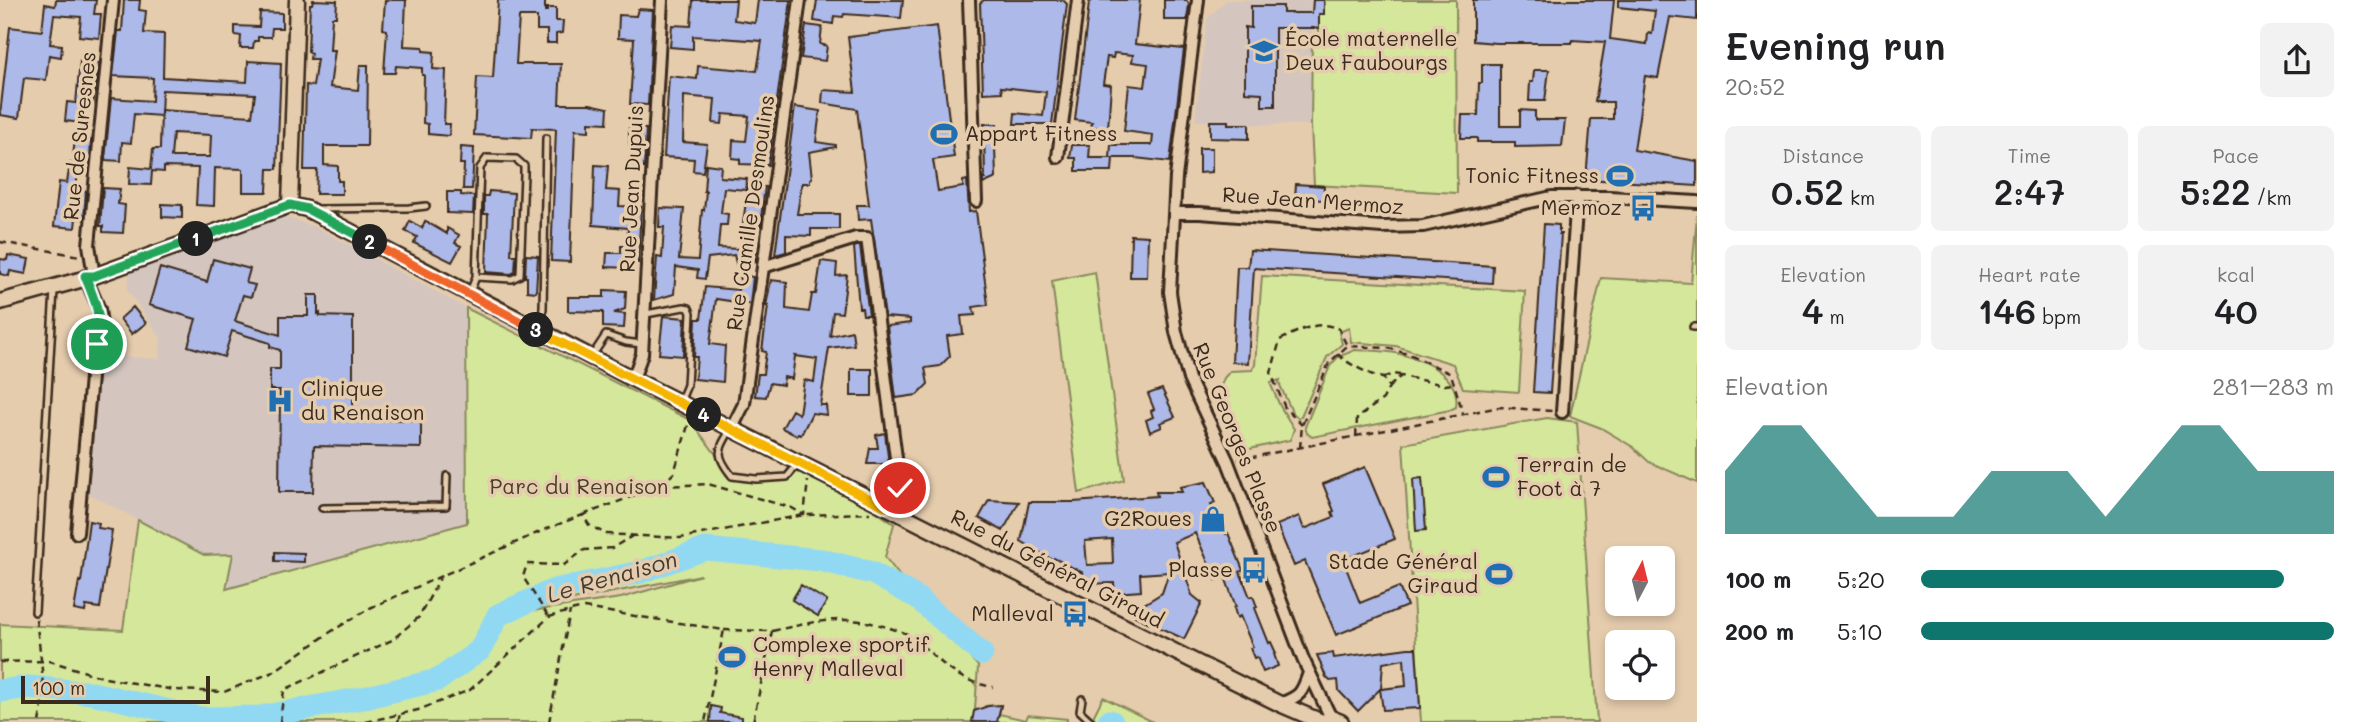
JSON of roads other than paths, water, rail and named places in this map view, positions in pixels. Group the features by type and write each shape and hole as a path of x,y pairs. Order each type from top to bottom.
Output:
{"street":[{"name":"Rue de Suresnes","path":"77,533 93,355 101,326 90,276 89,245 113,0"},
{"path":"0,302 90,276 290,205 297,0"},
{"name":"Rue Jean Dupuis","path":"633,379 640,361 642,344 662,0"},
{"name":"Rue Camille Desmoulins","path":"732,428 744,404 800,0"},
{"path":"969,0 976,201"},
{"path":"1058,157 1078,0"},
{"name":"Rue Georges Plasse","path":"1198,0 1176,177 1170,292 1175,332 1189,379 1228,463 1329,721"},
{"path":"1562,412 1577,196"},
{"name":"Rue Jean Mermoz","path":"1175,213 1382,227 1423,226 1552,197 1697,202"},
{"name":"Rue du Général Giraud","path":"290,205 307,209 591,358 1280,704 1329,721"},
{"path":"763,267 856,238 867,239 900,488 886,507"},
{"path":"1280,704 1294,699 1303,691 1309,673"},
{"name":"Rue du Général Giraud","path":"1280,704 1305,722"}],"lane":[{"path":"537,330 544,309 545,138"},
{"path":"469,293 476,277 480,168 486,158 516,159 524,166 520,275 512,279 476,277"},
{"path":"307,209 426,206"},
{"path":"34,612 54,287"},
{"path":"644,314 689,308 691,313 687,385 680,402"},
{"path":"591,358 606,335 642,344"},
{"path":"732,428 720,447 722,464 732,476 756,479 787,477 799,462"},
{"path":"322,508 446,506 447,476"},
{"path":"1082,699 1080,711 1092,722"}],"waterway":[{"name":"Le Renaison","path":"0,691 29,687 92,693 200,718 260,717 363,698 438,680 480,650 498,615 554,590 641,572 705,549 821,560 872,573 916,597 982,654"}],"place":[{"name":"École maternelle Deux Faubourgs","path":"1264,51"},
{"name":"Appart Fitness","path":"944,134"},
{"name":"Tonic Fitness","path":"1620,176"},
{"name":"Mermoz","path":"1643,208"},
{"name":"Clinique du Renaison","path":"280,401"},
{"name":"Terrain de Foot à 7","path":"1496,477"},
{"name":"G2Roues","path":"1213,519"},
{"name":"Plasse","path":"1254,570"},
{"name":"Stade Général Giraud","path":"1499,574"},
{"name":"Malleval","path":"1075,614"},
{"name":"Complexe sportif Henry Malleval","path":"732,657"}],"park label":[{"name":"Parc du Renaison","path":"579,487"}]}
